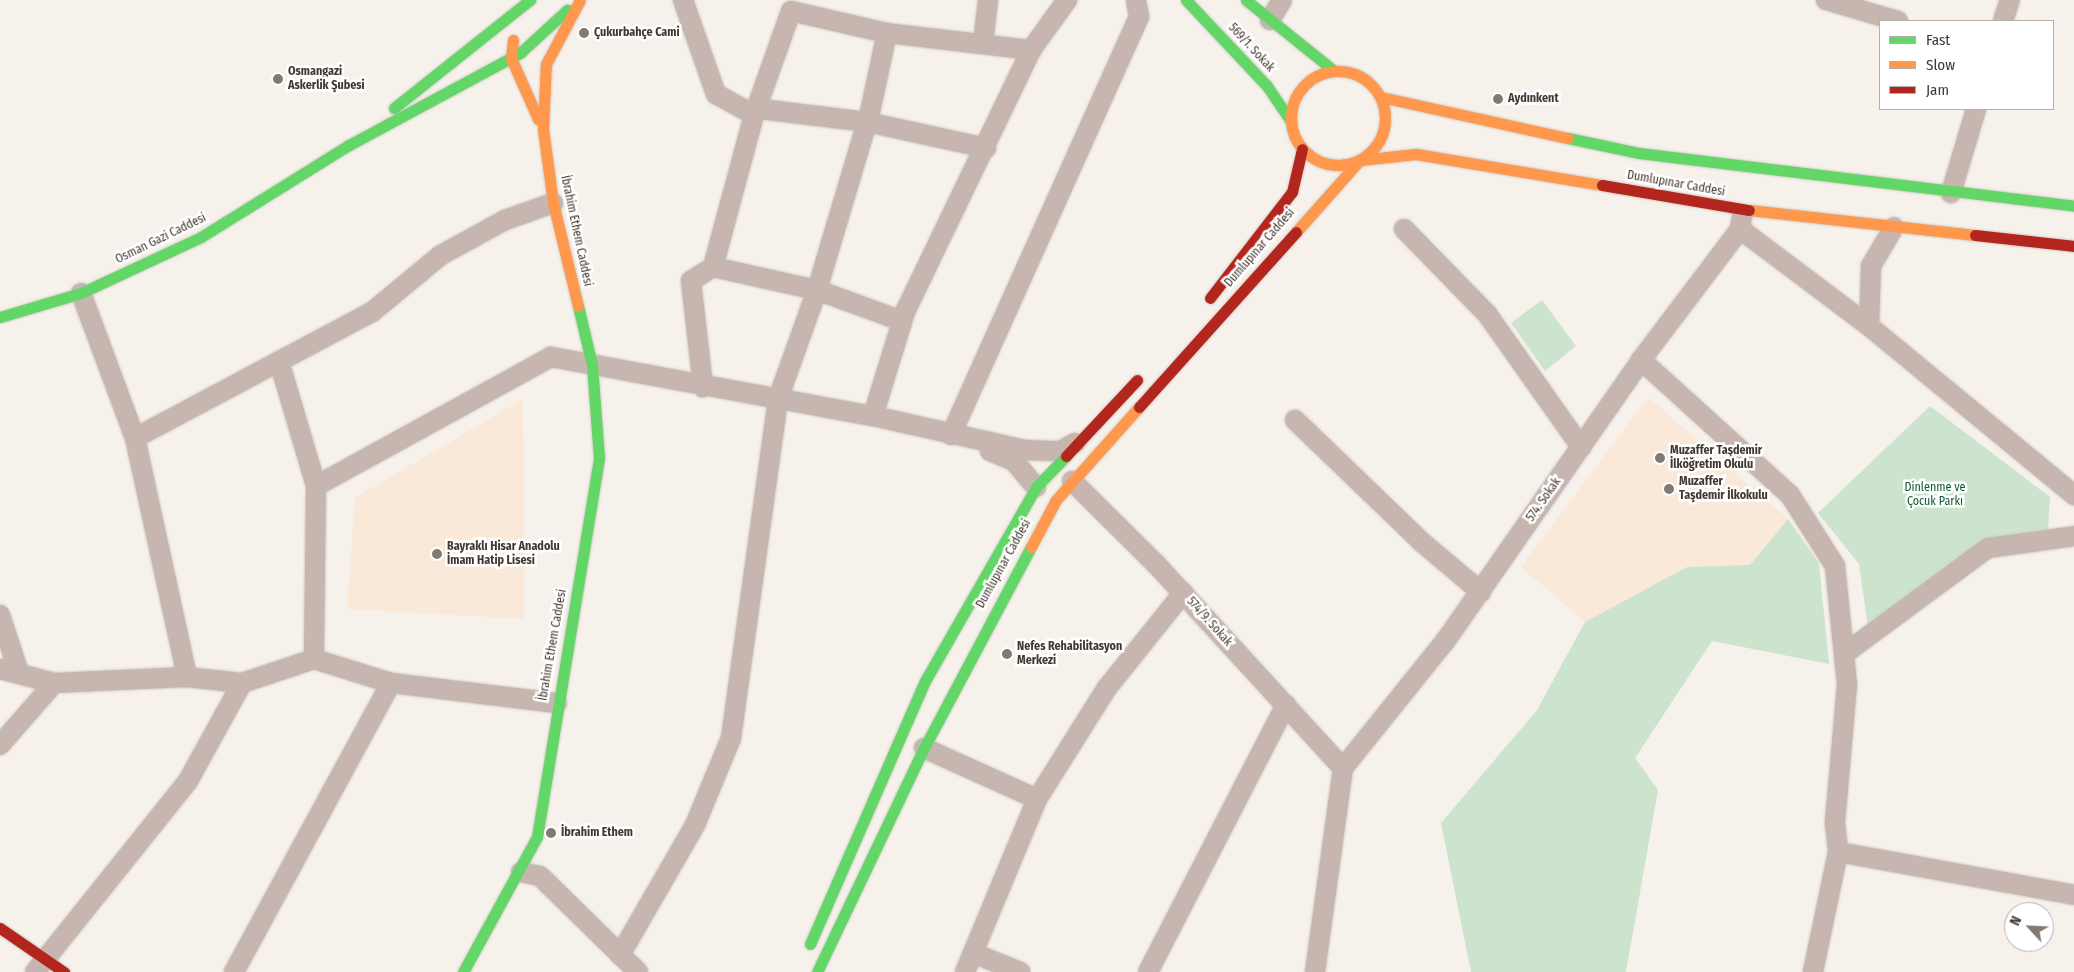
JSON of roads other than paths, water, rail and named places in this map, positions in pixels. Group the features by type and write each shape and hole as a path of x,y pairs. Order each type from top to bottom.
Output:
{"main road":[{"name":"Osman Gazi Caddesi","path":"349,146 485,34 530,0"},
{"path":"511,58 514,36 530,0"},
{"name":"Osman Gazi Caddesi","path":"0,317 81,293 202,237 349,146 511,58 531,43 579,0"},
{"name":"İbrahim Ethem Caddesi","path":"463,972 521,872 537,837 557,703 599,458 592,365 553,203 543,129 546,64 579,0"},
{"name":"569/1. Sokak","path":"1186,0 1268,86 1290,120"},
{"path":"1246,0 1333,70 1361,76 1380,97 1384,126 1371,151 1360,160 1329,165 1302,149 1290,120 1297,93 1312,78 1333,70"},
{"path":"485,34 514,36 531,43"},
{"name":"İbrahim Ethem Caddesi","path":"531,43 544,78"},
{"name":"İbrahim Ethem Caddesi","path":"511,58 543,129"},
{"path":"478,76 495,81"},
{"name":"İbrahim Ethem Caddesi","path":"508,86 515,89 543,129"},
{"name":"Dumlupınar Caddesi","path":"1380,97 1639,153 1951,193 2074,206"},
{"name":"Dumlupınar Caddesi","path":"1199,310 1292,192 1302,149"},
{"name":"Dumlupınar Caddesi","path":"816,972 924,748 1016,568 1072,481 1360,160 1416,154 1742,209 2074,246"},
{"name":"Dumlupınar Caddesi","path":"806,954 925,680 1036,488 1148,369"},
{"path":"0,928 40,965 64,972"}],"street":[{"path":"683,0 716,94 757,112 867,122 986,148"},
{"path":"983,43 988,0"},
{"path":"873,416 902,321 1031,50 1067,0"},
{"path":"951,435 1139,16 1136,0"},
{"path":"1270,20 1282,0"},
{"path":"1826,0 1895,20"},
{"path":"2003,20 2010,0"},
{"path":"713,268 757,112 798,6 887,34 983,43 1031,50"},
{"path":"620,955 695,824 731,738 778,399 818,290 867,122 887,34"},
{"path":"1951,193 1976,110"},
{"path":"134,438 372,312 441,255 505,220 553,203"},
{"path":"1742,209 1740,229 1869,326 2074,495"},
{"path":"1869,326 1870,271 1894,227"},
{"path":"1404,229 1487,314 1581,447"},
{"name":"574. Sokak","path":"1343,768 1481,592 1641,360 1740,229"},
{"path":"703,388 691,281 713,268 818,290 902,321"},
{"path":"81,293 134,438 187,677"},
{"path":"316,486 551,357 703,388 873,416 951,435 1046,452 1060,451 1080,440"},
{"path":"1641,360 1790,495 1835,566 1847,685 1835,823 1838,852 1813,972"},
{"path":"279,361 316,486 314,659"},
{"path":"1295,420 1422,543 1481,592"},
{"path":"951,435 1014,461 1036,488"},
{"name":"574/9. Sokak","path":"1072,481 1183,593 1343,768"},
{"path":"1844,654 1988,548 2074,536"},
{"path":"965,972 1037,799 1107,688 1183,593"},
{"path":"0,615 20,673"},
{"path":"0,669 54,682 187,677 242,683 314,659 390,683 557,703"},
{"path":"0,746 54,682"},
{"path":"40,965 188,782 242,683"},
{"path":"234,972 390,683"},
{"path":"1148,972 1286,705"},
{"path":"924,748 1037,799"},
{"path":"1314,972 1343,768"},
{"path":"1838,852 2074,895"},
{"path":"521,872 540,876 638,972"},
{"path":"973,953 1020,972"}],"place":[{"name":"Çukurbahçe Cami","path":"584,33"},
{"name":"Osmangazi Askerlik Şubesi","path":"278,79"},
{"name":"Aydınkent","path":"1498,99"},
{"name":"Muzaffer Taşdemir İlköğretim Okulu","path":"1660,458"},
{"name":"Muzaffer Taşdemir İlkokulu","path":"1669,489"},
{"name":"Bayraklı Hisar Anadolu İmam Hatip Lisesi","path":"437,554"},
{"name":"Nefes Rehabilitasyon Merkezi","path":"1007,654"},
{"name":"İbrahim Ethem","path":"551,833"}],"park label":[{"name":"Dinlenme ve Çocuk Parkı","path":"1935,495"}]}
